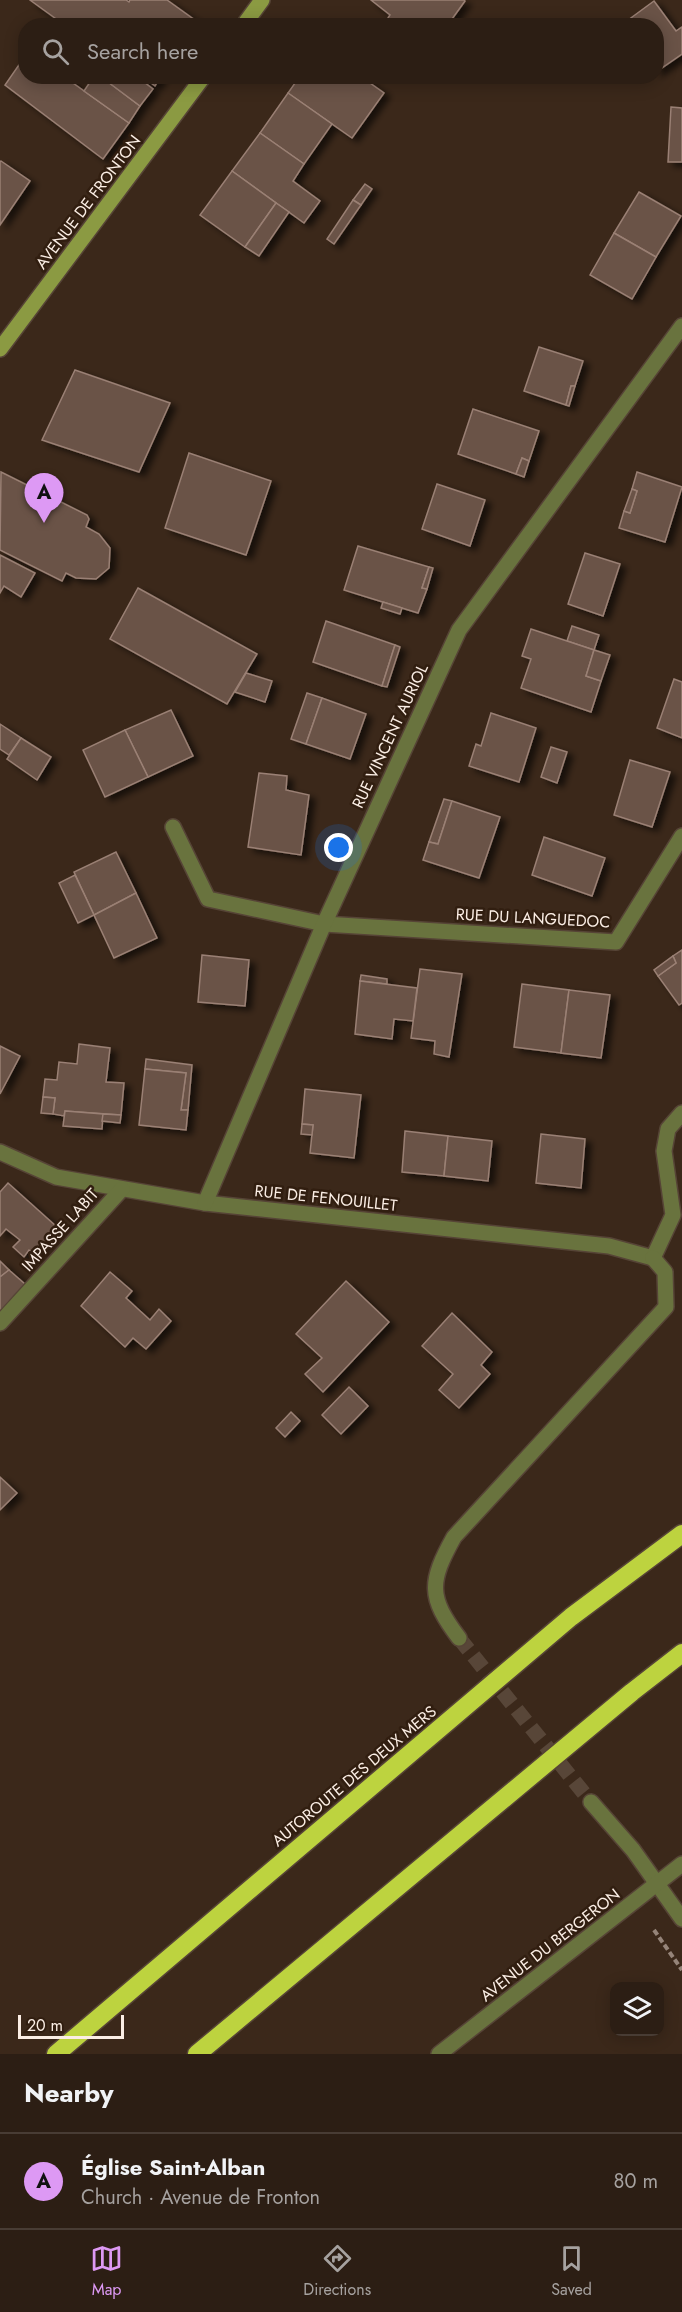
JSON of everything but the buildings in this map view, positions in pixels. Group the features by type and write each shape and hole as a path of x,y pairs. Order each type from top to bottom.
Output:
{"highway":[{"name":"AUTOROUTE DES DEUX MERS","path":"56,2054 571,1617 682,1534"},
{"path":"197,2054 632,1692 682,1653"}],"main road":[{"path":"249,18 262,0"},
{"name":"AVENUE DE FRONTON","path":"2,342 198,84"}],"street":[{"name":"RUE VINCENT AURIOL","path":"205,1203 324,924 459,630 682,326"},
{"path":"173,827 208,899 324,924"},
{"name":"RUE DU LANGUEDOC","path":"324,924 616,942 682,836"},
{"path":"459,1638 443,1617 435,1596 439,1565 454,1537 666,1307 665,1272 653,1258 673,1215 664,1150 668,1129 682,1113"},
{"name":"RUE DE FENOUILLET","path":"0,1152 56,1177 205,1203 609,1246 653,1258"},
{"name":"IMPASSE LABIT","path":"0,1323 122,1189"},
{"path":"591,1802 633,1850 682,1919"},
{"name":"AVENUE DU BERGERON","path":"440,2054 682,1864"}],"path":[{"path":"654,1930 682,1970"}],"tunnel":[{"path":"459,1638 591,1802"}],"place":[{"name":"Église Saint-Alban","path":"44,523"}]}
